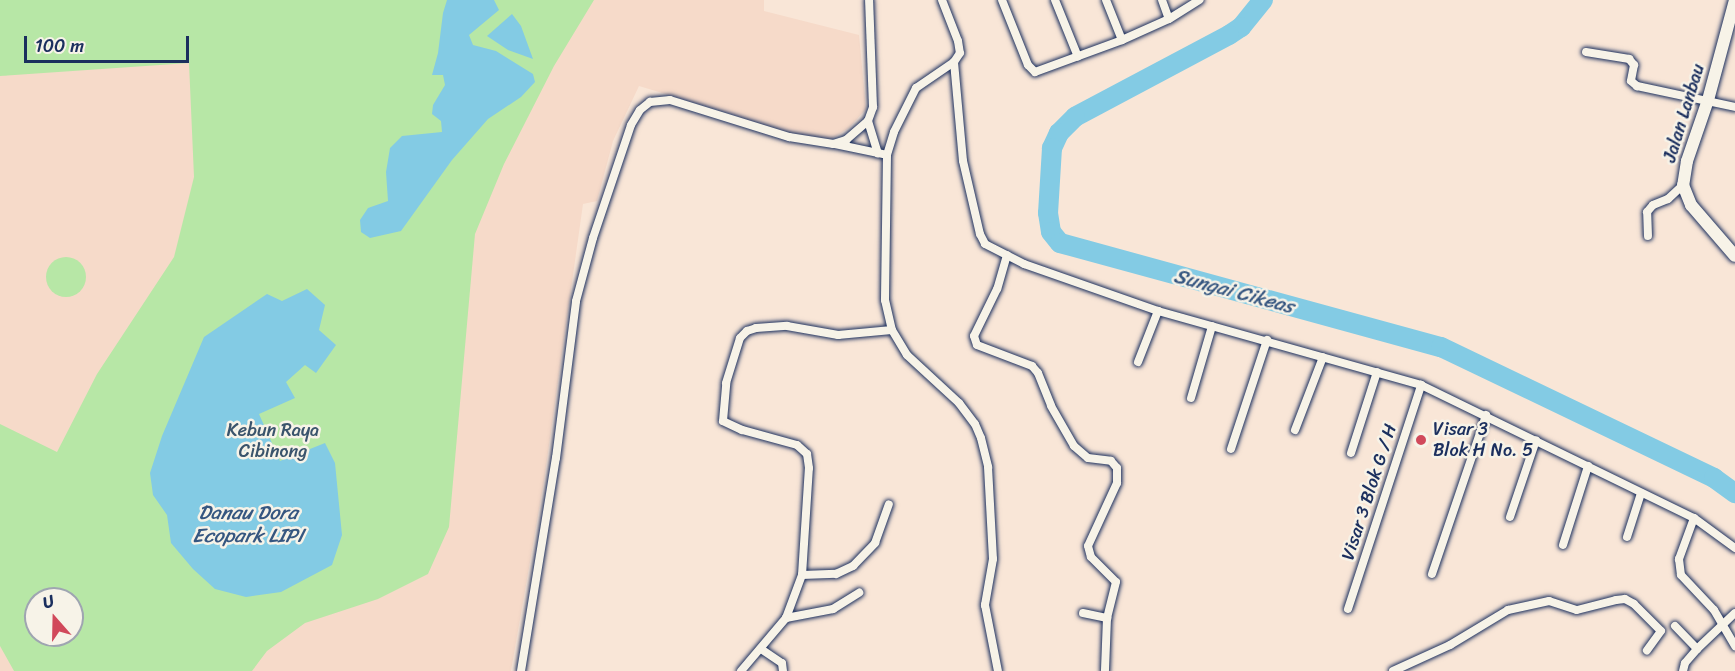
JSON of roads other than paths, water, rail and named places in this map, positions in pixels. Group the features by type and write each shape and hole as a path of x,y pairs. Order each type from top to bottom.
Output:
{"street":[{"path":"833,144 852,136 868,122 873,107 869,0"},
{"path":"942,0 960,49 954,62 963,161 980,234 985,244 1049,274 1158,311 1421,385 1694,518 1735,548"},
{"path":"1002,0 1025,57 1031,70 1035,72 1122,40 1169,18 1199,0"},
{"path":"1055,0 1078,57"},
{"path":"1106,0 1122,40"},
{"path":"1162,0 1169,18"},
{"name":"Jalan Lanbau","path":"1735,0 1708,100 1687,161 1683,185 1691,205 1735,256"},
{"path":"1586,52 1629,59 1634,65 1631,81 1637,86 1735,106"},
{"path":"883,154 909,97 924,80 954,62"},
{"path":"521,671 556,458 576,301 593,238 631,126 640,110 650,102 670,100 789,137 883,154"},
{"path":"868,122 883,154 887,228 885,300 892,330 907,355 967,413 975,424 983,445 988,467 993,559 985,605 998,671"},
{"path":"1648,236 1647,212 1653,205 1668,199 1683,185"},
{"path":"1007,255 997,289 974,336 977,345 1032,366 1038,373 1051,406 1074,446 1088,458 1112,461 1117,468 1118,483 1088,546 1091,557 1116,582 1107,618 1105,671"},
{"path":"1138,362 1158,311"},
{"path":"741,671 786,618 802,575 807,527 809,468 807,454 791,442 728,424 722,418 726,383 740,338 747,331 787,326 838,335 892,330"},
{"path":"1191,398 1212,326"},
{"path":"1231,449 1267,340"},
{"path":"1295,430 1323,357"},
{"path":"1351,453 1377,372"},
{"name":"Visar 3 Blok G / H","path":"1348,609 1421,385"},
{"path":"1432,574 1486,415"},
{"path":"1510,517 1536,440"},
{"path":"1563,545 1588,466"},
{"path":"1627,537 1641,493"},
{"path":"802,575 836,574 853,566 874,543 889,504"},
{"path":"1694,518 1679,559 1681,574 1714,610 1735,646"},
{"path":"786,618 833,609 859,593"},
{"path":"1393,671 1450,645 1508,610 1549,601 1577,610 1625,599 1634,604 1661,631 1647,650"},
{"path":"1083,613 1107,618"},
{"path":"1683,671 1685,663 1697,649 1735,613"},
{"path":"1675,626 1697,649"},
{"path":"761,649 782,663 783,671"}],"water":[{"path":"447,0 494,0 499,10 469,35 473,45 496,51 533,74 535,82 521,97 488,119 452,160 401,231 370,238 361,232 360,220 368,208 388,201 386,172 390,148 402,136 442,132 441,121 432,114 433,105 445,85 443,75 432,75"},
{"path":"512,14 521,26 533,59 508,50 487,36"},
{"name":"Danau Dora Ecopark LIPI","path":"307,289 325,305 319,330 336,345 316,373 305,365 286,382 295,398 259,414 280,461 325,443 335,463 342,535 332,565 281,592 246,597 215,589 193,569 171,543 167,515 153,495 150,473 162,436 204,337 267,294 282,301"}],"waterway":[{"name":"Sungai Cikeas","path":"1263,0 1241,27 1229,35 1075,117 1059,133 1052,148 1048,213 1051,232 1060,243 1441,347 1714,478 1735,493"}],"place":[{"name":"Visar 3 Blok H No. 5","path":"1421,440"}],"park label":[{"name":"Kebun Raya Cibinong","path":"273,441"}]}
